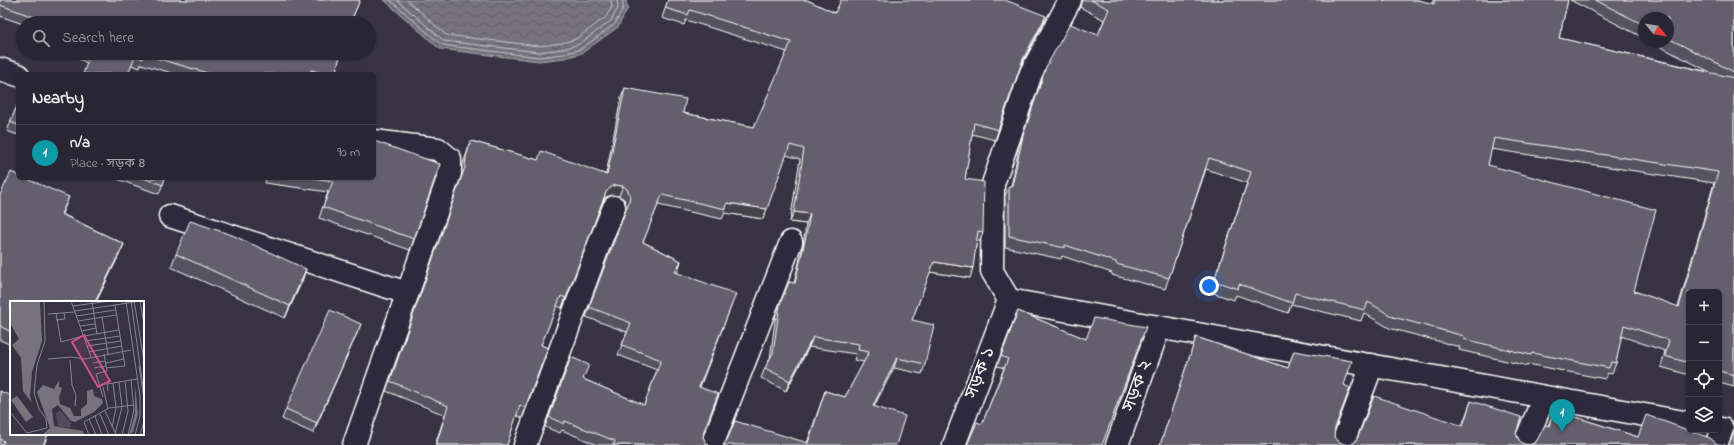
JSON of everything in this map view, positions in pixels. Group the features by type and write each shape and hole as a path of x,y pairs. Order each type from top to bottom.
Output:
{"street":[{"path":"1070,0 1031,73 993,184 992,271 1009,300 1686,422"},
{"path":"0,69 16,74"},
{"path":"354,445 450,173 450,159 438,149 376,141"},
{"path":"524,445 614,207"},
{"path":"170,216 407,293"},
{"path":"712,445 791,242"},
{"name":"সড়ক ১","path":"954,445 1009,300"},
{"name":"সড়ক ২","path":"1117,445 1159,327"},
{"path":"1342,445 1372,365"},
{"path":"1524,445 1544,397"}],"water":[{"path":"384,0 627,0 626,2 628,8 618,27 582,53 565,58 539,61 440,49"}],"building":[{"path":"0,0 360,0 353,16 31,16 0,5"},
{"path":"668,0 807,0 835,13 841,0 1005,0 1046,16 1023,59 998,130 974,123 965,179 984,182 983,232 978,231 973,268 934,262 912,320 934,325 925,364 897,358 873,406 905,416 896,445 723,445 727,440 735,421 808,443 825,391 845,397 869,352 858,350 859,344 813,337 790,381 765,368 773,353 780,304 789,282 795,283 810,214 794,212 804,149 790,145 767,209 727,203 726,209 662,195 643,242 681,261 675,272 736,294 699,387 718,394 704,431 703,437 709,445 613,445 615,441 565,421 564,424 549,417 571,357 589,365 583,379 644,405 661,360 622,345 631,323 589,307 629,202 630,195 627,189 623,186 615,185 606,192 566,298 561,296 541,345 548,348 525,408 520,405 507,445 436,445 448,406 390,381 465,167 466,157 471,141 538,160 541,151 607,175 625,88 686,99 683,113 754,127 791,42 690,10 688,15 665,8"},
{"path":"1091,0 1418,0 1434,4 1435,0 1568,0 1559,38 1734,78 1734,375 1722,372 1722,289 1686,289 1686,362 1665,356 1669,340 1624,325 1616,363 1611,362 1609,368 1532,353 1531,355 1463,339 1464,336 1393,317 1368,302 1365,310 1295,293 1292,303 1239,284 1238,289 1214,281 1251,172 1209,158 1169,278 1116,264 1116,262 1065,245 1065,248 1009,236 1009,186 1012,186 1023,136 1046,67 1070,24 1098,35 1109,9","holes":["1494,138 1718,172 1679,307 1634,291 1656,210 1488,165"]},
{"path":"1595,0 1734,0 1734,72 1674,41 1674,12 1638,12 1638,22"},
{"path":"88,60 133,60 129,72 84,72"},
{"path":"162,60 339,60 336,72 319,72 311,70 310,72 204,72"},
{"path":"16,108 16,124 10,122"},
{"path":"376,142 440,164 414,239 323,207 333,181 326,180 376,180"},
{"path":"11,172 16,174 16,180 30,180 69,197 61,214 124,244 96,301 10,301 10,331 0,326 0,195"},
{"path":"149,180 164,180 163,185"},
{"path":"190,221 232,235 306,269 290,306 176,254"},
{"path":"330,310 361,324 317,423 286,409"},
{"path":"1018,311 1086,339 1094,318 1146,327 1102,445 967,445 977,422 982,424 1008,359 1001,356"},
{"path":"1196,337 1288,368 1294,351 1352,361 1344,385 1350,388 1335,428 1334,435 1337,440 1343,444 1349,445 1160,445"},
{"path":"0,391 10,396 10,435 48,435 43,445 2,445 4,441 0,439"},
{"path":"1374,396 1463,426 1471,401 1521,417 1516,434 1523,444 1530,445 1349,445 1355,442 1358,437"},
{"path":"1554,410 1638,437 1646,415 1686,429 1686,433 1696,433 1710,438 1717,444 1725,445 1530,445 1536,442 1545,425 1549,426"},
{"path":"1734,432 1734,445 1729,445"}],"place":[{"name":"n/a","path":"1562,432"}]}
